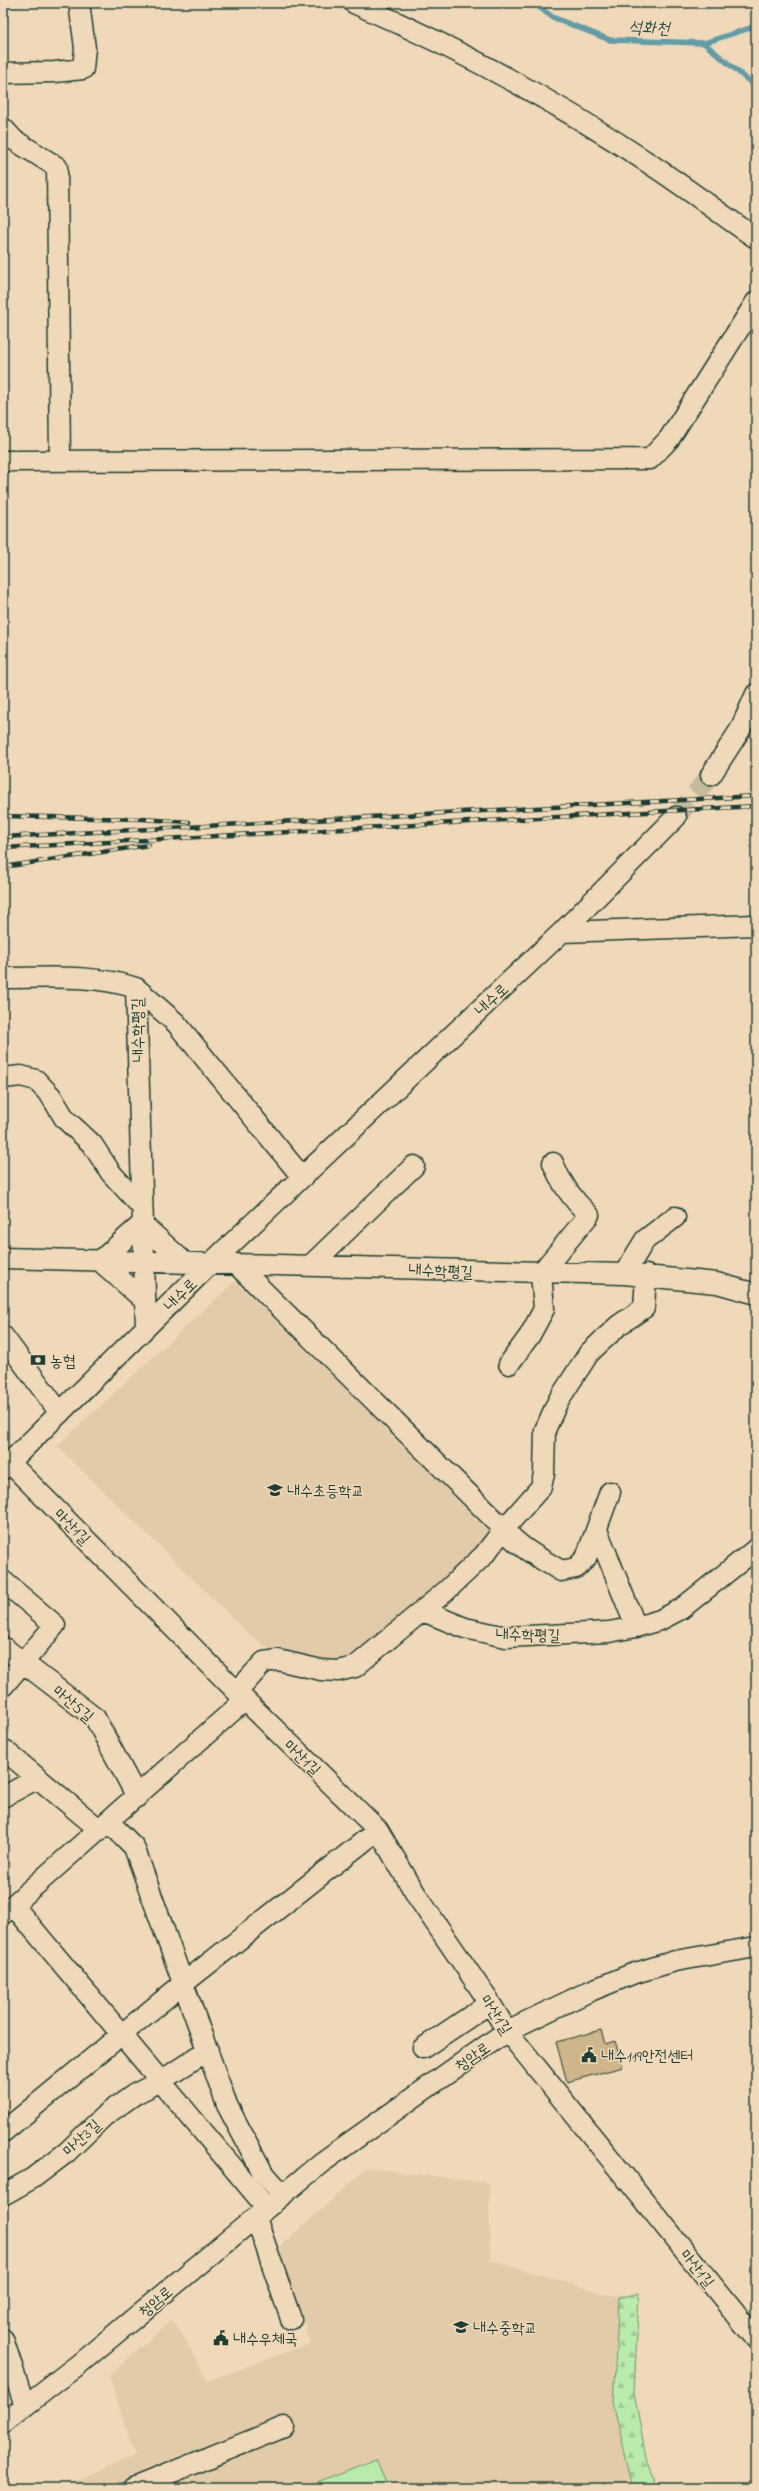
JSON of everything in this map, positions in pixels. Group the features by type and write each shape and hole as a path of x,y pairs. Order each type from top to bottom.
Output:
{"street":[{"path":"3,73 55,72 82,69 85,48 79,3"},
{"path":"354,3 413,29 550,101 648,162 756,238"},
{"path":"3,128 14,140 57,167 60,460"},
{"path":"3,461 650,459 669,439 756,302"},
{"path":"711,775 740,730 756,694"},
{"name":"내수로","path":"6,1465 211,1263 562,932 676,817"},
{"path":"562,932 756,925"},
{"name":"내수학평길","path":"3,978 88,977 116,982 136,988 144,1301 146,1327"},
{"path":"136,988 176,1023 302,1177"},
{"path":"3,1078 21,1076 36,1080 51,1096 65,1119 92,1144 142,1215 185,1263"},
{"path":"509,1364 530,1335 544,1309 541,1273 589,1215 574,1201 559,1179 554,1163"},
{"path":"311,1265 414,1166"},
{"path":"142,1215 100,1261 144,1301"},
{"path":"624,1274 645,1240 675,1217"},
{"name":"내수학평길","path":"3,1258 646,1275 717,1283 756,1294"},
{"path":"236,1264 504,1529 516,1544 561,1571 576,1568 586,1558 610,1492"},
{"path":"291,2319 262,2213 161,2081 122,2035 8,1909 137,1797 241,1696 264,1662 278,1660 321,1670 338,1671 355,1667 423,1611 484,1555 504,1529 541,1487 544,1474 545,1430 558,1401 589,1353 618,1325 644,1308 646,1275"},
{"path":"3,1336 60,1413"},
{"name":"마산1길","path":"6,1465 378,1830 417,1896 490,2003 507,2031 756,2339"},
{"path":"597,1530 636,1627"},
{"name":"내수학평길","path":"423,1611 465,1628 506,1637 609,1632 636,1627 681,1609 756,1549"},
{"path":"3,1581 55,1625 3,1686"},
{"name":"마산5길","path":"3,1647 95,1718 137,1797"},
{"path":"3,1749 38,1778 134,1848 227,2105 262,2171 283,2195"},
{"path":"3,1797 38,1778"},
{"path":"3,2132 184,1983 378,1830"},
{"name":"청암로","path":"3,2423 262,2213 321,2163 507,2031 590,1991 632,1974 675,1961 756,1947"},
{"path":"423,2048 490,2003"},
{"name":"마산3길","path":"3,2195 33,2178 67,2152 104,2116 134,2094 161,2081 208,2050"},
{"path":"3,2339 25,2406"},
{"path":"133,2488 284,2427"}],"shaded area":[{"name":"내수초등학교","path":"235,1281 493,1534 457,1573 347,1662 299,1661 271,1650 246,1631 57,1446"},
{"name":"내수중학교","path":"367,2168 489,2183 490,2260 619,2298 613,2402 633,2488 61,2488 135,2455 109,2376 171,2320 182,2334 208,2381 311,2343 276,2250"}],"green space":[{"path":"639,2293 634,2392 648,2468 659,2488 633,2488 613,2402 619,2298"},
{"path":"376,2459 388,2488 302,2488"}],"building":[{"name":"내수119안전센터","path":"601,2030 605,2044 615,2041 623,2067 567,2082 556,2042"}],"waterway":[{"name":"석화천","path":"534,3 552,17 610,40 704,43 756,87"},
{"path":"704,43 756,26"}],"tunnel":[{"path":"676,817 711,775"}],"railway":[{"path":"3,837 756,796"},
{"path":"3,848 756,806"},
{"path":"3,816 142,819 189,822"},
{"path":"3,867 149,845"}],"place":[{"name":"농협","path":"38,1360"},
{"name":"내수초등학교","path":"275,1490"},
{"name":"내수119안전센터","path":"589,2055"},
{"name":"내수중학교","path":"461,2327"},
{"name":"내수우체국","path":"221,2338"}]}
